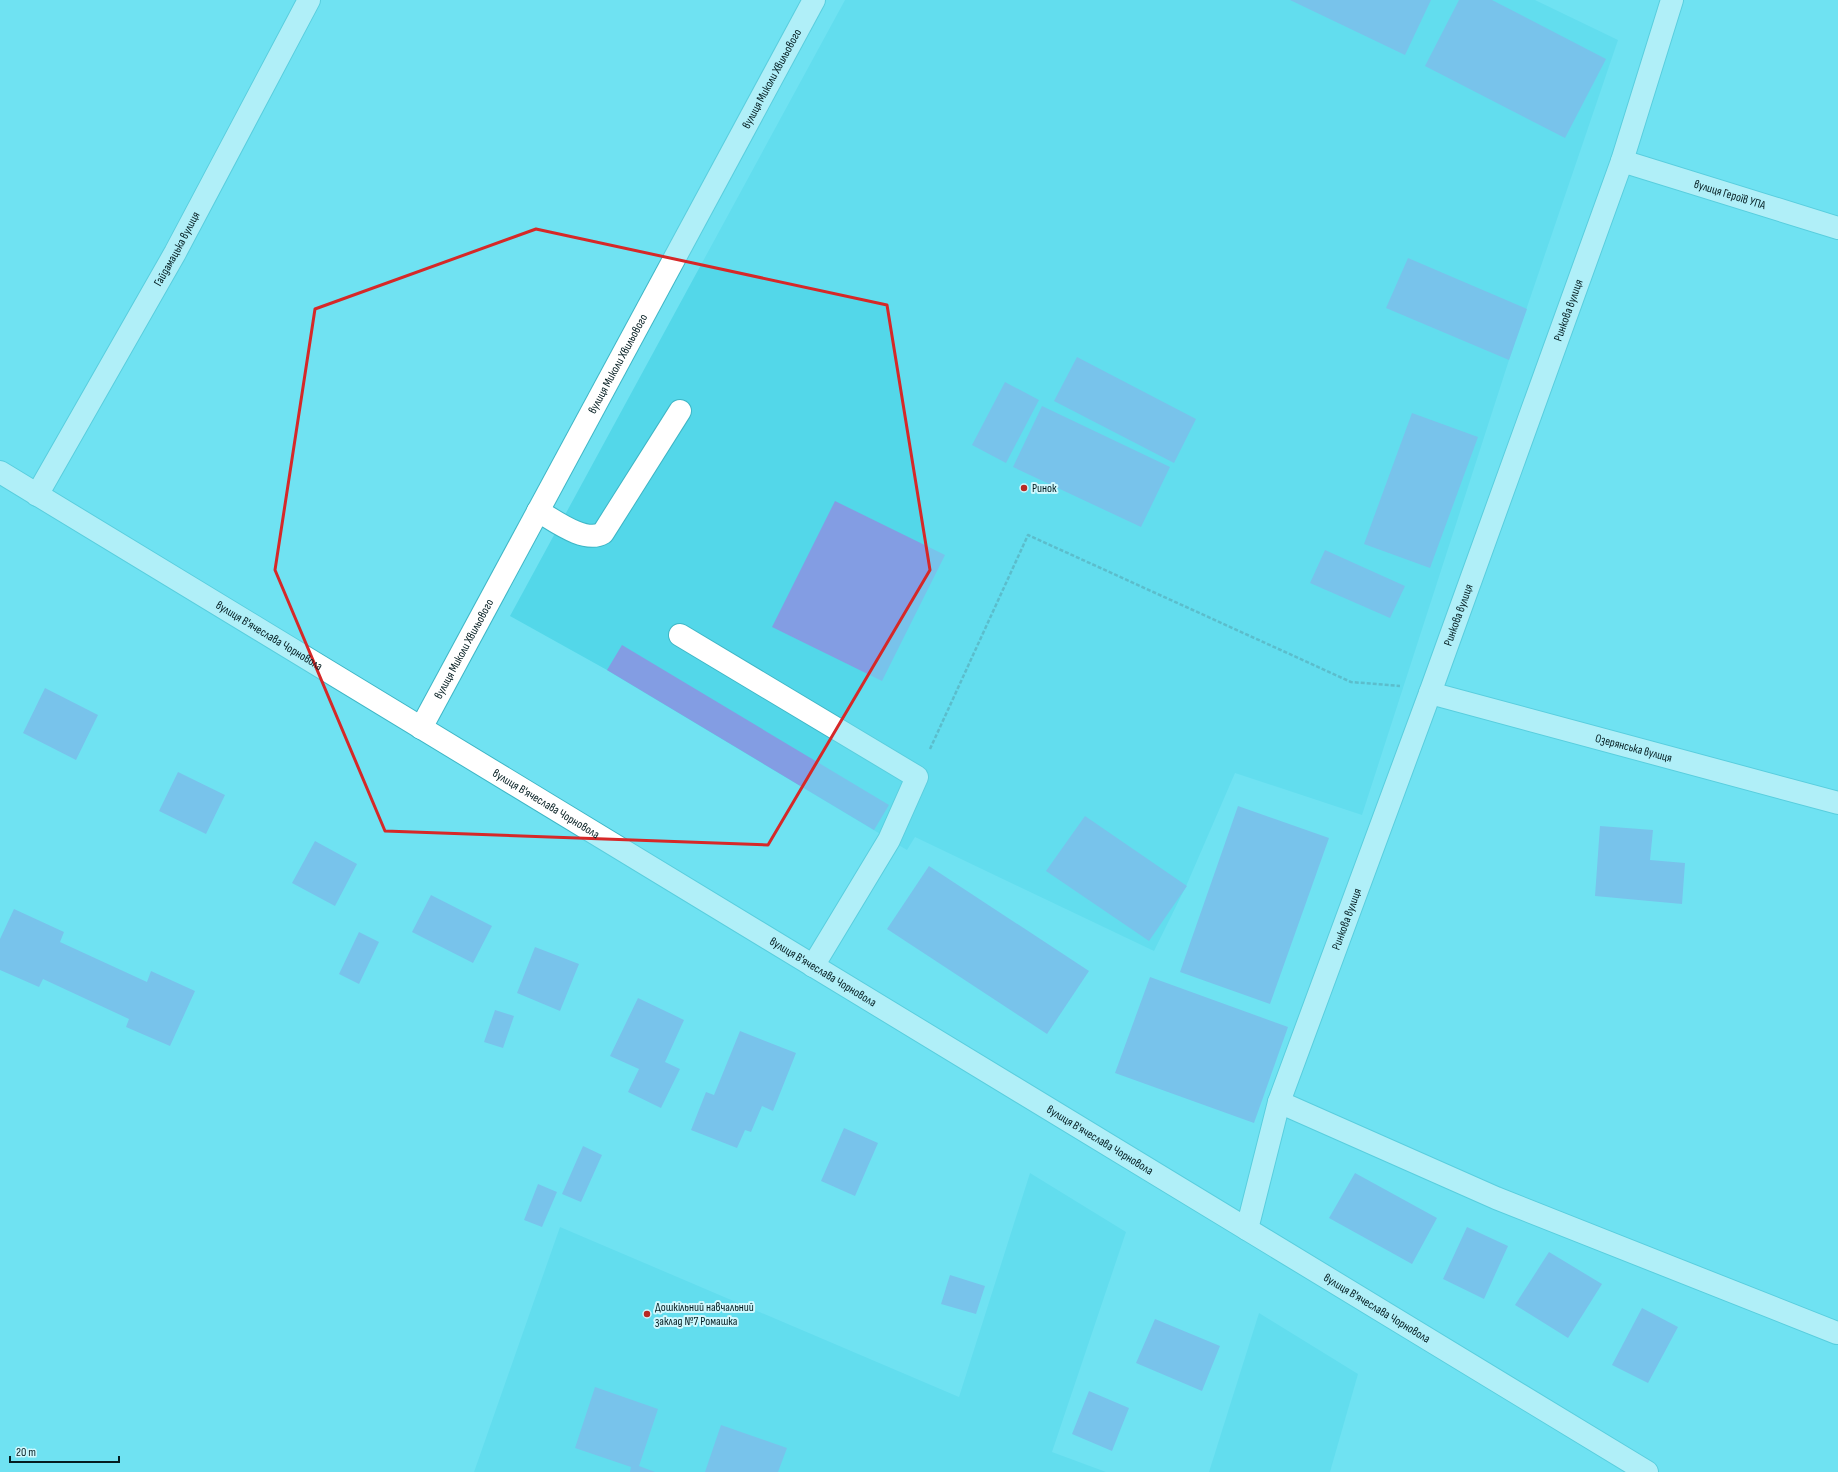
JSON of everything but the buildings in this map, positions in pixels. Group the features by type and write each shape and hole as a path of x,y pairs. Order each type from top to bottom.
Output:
{"street":[{"name":"Гайдамацька вулиця","path":"37,495 175,253 309,0"},
{"name":"вулиця Миколи Хвильового","path":"421,728 814,0"},
{"name":"Ринкова вулиця","path":"1247,1229 1279,1102 1430,693 1622,161 1672,0"},
{"name":"вулиця Героїв УПА","path":"1622,161 1838,228"},
{"path":"538,511 582,535 597,536 603,533 680,411"},
{"name":"вулиця В'ячеслава Чорновола","path":"0,472 1647,1472"},
{"path":"680,635 917,777 889,840 814,966"},
{"name":"Озерянська вулиця","path":"1430,693 1838,803"},
{"path":"1279,1102 1496,1198 1837,1333"}],"path":[{"path":"917,777 1028,535 1351,682 1404,686 1430,693"}],"highlighted area":[{"path":"536,229 887,305 930,570 768,845 385,831 275,570 315,309"}],"shaded area":[{"name":"Ринок","path":"845,0 1535,0 1618,40 1509,360 1362,815 1235,773 1187,884 1154,951 915,837 907,850 607,670 510,616"},
{"name":"Дошкільний навчальний заклад №7 Ромашка","path":"1030,1173 1126,1232 1052,1452 1106,1472 474,1472 560,1227 959,1397"},
{"path":"1259,1313 1358,1374 1330,1472 1209,1472"}],"place":[{"name":"Ринок","path":"1024,488"},
{"name":"Дошкільний навчальний заклад №7 Ромашка","path":"647,1314"}]}
